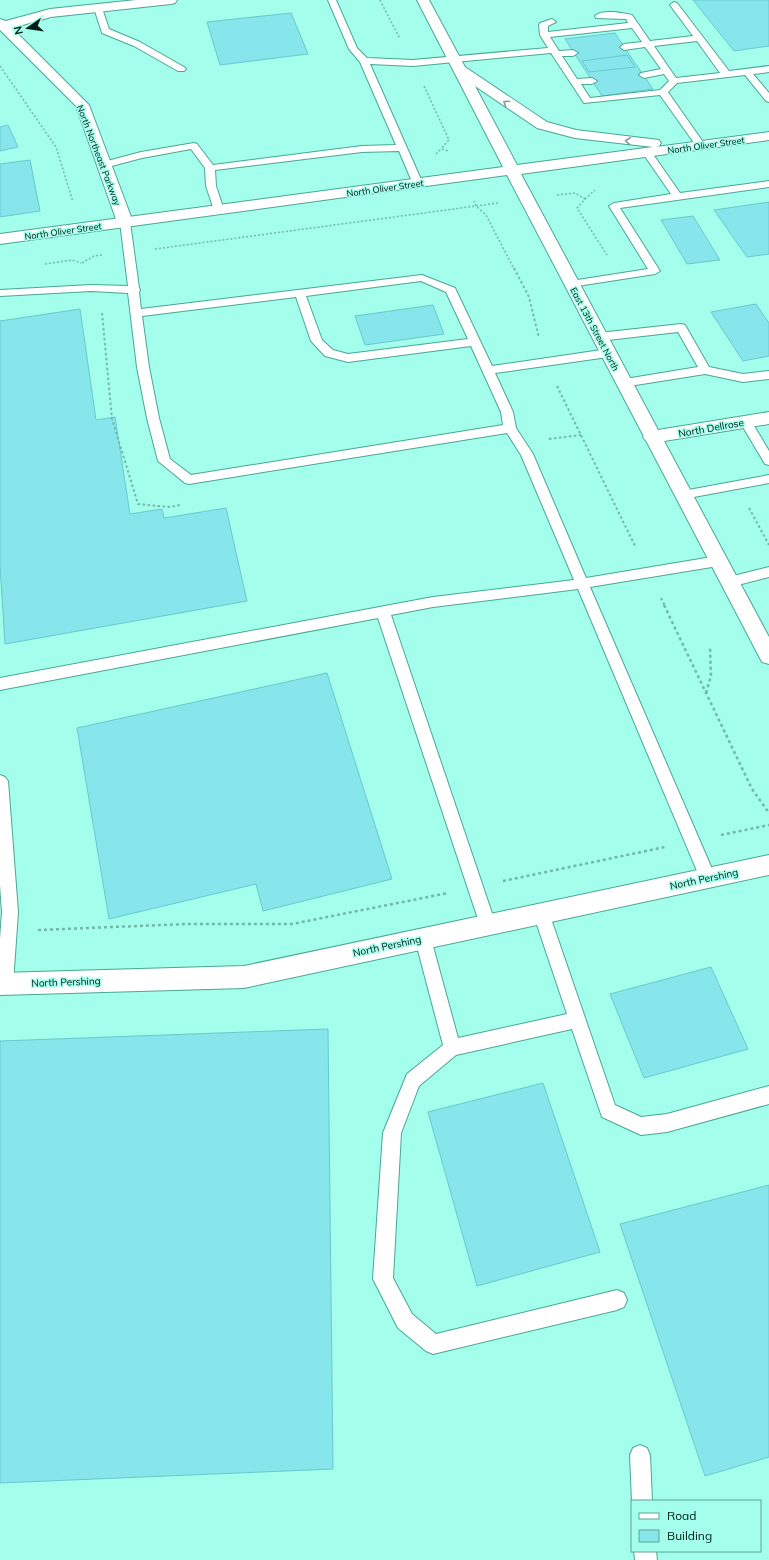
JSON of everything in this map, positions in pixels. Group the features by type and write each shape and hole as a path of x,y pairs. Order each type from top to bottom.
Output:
{"main road":[{"path":"1,24 50,13 171,0"},
{"name":"East 13th Street North","path":"423,0 623,383 769,656"},
{"name":"North Northeast Parkway","path":"1,24 82,104 125,222"},
{"path":"456,63 495,95 542,125 575,134 628,141 698,146"},
{"name":"North Oliver Street","path":"0,239 769,136"},
{"name":"North Dellrose","path":"652,437 769,418"},
{"name":"North Pershing","path":"2,984 244,977 769,865"}],"lane":[{"path":"332,0 353,49 364,61 418,184"},
{"path":"674,5 726,74"},
{"path":"98,8 105,31 137,44 181,69"},
{"path":"600,16 620,15 629,17 674,81"},
{"path":"552,22 543,25 544,35 587,101 663,92 674,81 769,69"},
{"path":"544,35 634,25"},
{"path":"624,47 699,38"},
{"path":"364,61 413,64 456,63 554,52 573,53"},
{"path":"644,75 666,71"},
{"path":"747,72 769,99"},
{"path":"575,82 592,81"},
{"path":"663,92 698,146"},
{"path":"104,165 141,155 194,146 210,168 212,186 219,210"},
{"path":"210,168 362,149 402,148"},
{"path":"647,152 677,196"},
{"path":"571,284 655,271 614,206 769,184"},
{"path":"125,222 135,290 143,366 149,400 164,461 189,480 510,428"},
{"path":"137,313 422,278 451,290 507,412 510,428 528,454 708,878"},
{"path":"0,294 91,288 135,290"},
{"path":"300,293 317,341 329,353 348,358 475,342"},
{"path":"599,336 681,328 705,370"},
{"path":"488,370 608,354"},
{"path":"623,383 705,370 743,378 769,375"},
{"path":"746,422 769,461"},
{"path":"683,495 769,479"},
{"path":"0,684 434,602 582,583 718,561"},
{"path":"730,582 769,572"},
{"path":"383,611 488,925"},
{"path":"0,782 10,912 2,984"},
{"path":"541,913 608,1111 641,1126 667,1122 769,1095"},
{"path":"422,939 452,1048"},
{"path":"577,1020 452,1048 413,1080 392,1133 383,1279 405,1321 433,1344 617,1300"},
{"path":"640,1455 642,1500"}],"path":[{"path":"0,66 56,147 75,208"},
{"path":"183,504 169,507 138,504 112,419 102,313 91,288 90,274 82,263 94,256 575,193"},
{"path":"476,206 486,215 529,297 545,362 752,789 769,813"},
{"path":"520,443 581,435"},
{"path":"706,693 711,676 710,648"},
{"path":"9,931 187,924 292,924 366,910 769,825"}],"building":[{"path":"693,0 769,0 769,46 734,51"},
{"path":"291,13 308,54 220,65 207,22"},
{"path":"615,33 653,89 602,96 565,39"},
{"path":"627,55 635,67 589,72 582,61"},
{"path":"8,125 18,147 0,151 0,127"},
{"path":"30,160 40,211 0,217 0,164"},
{"path":"769,202 769,254 747,257 714,210"},
{"path":"693,216 720,260 687,264 661,220"},
{"path":"756,304 769,323 769,356 743,361 711,312"},
{"path":"433,305 444,334 365,345 355,316"},
{"path":"80,309 96,420 115,417 130,514 162,509 164,518 226,508 247,601 5,644 0,566 0,321"},
{"path":"327,673 392,879 263,911 256,884 109,919 77,728"},
{"path":"711,967 748,1049 644,1078 610,994"},
{"path":"328,1029 333,1469 0,1483 0,1041"},
{"path":"543,1083 600,1252 477,1286 428,1112"},
{"path":"769,1185 769,1457 705,1476 620,1224"}]}
